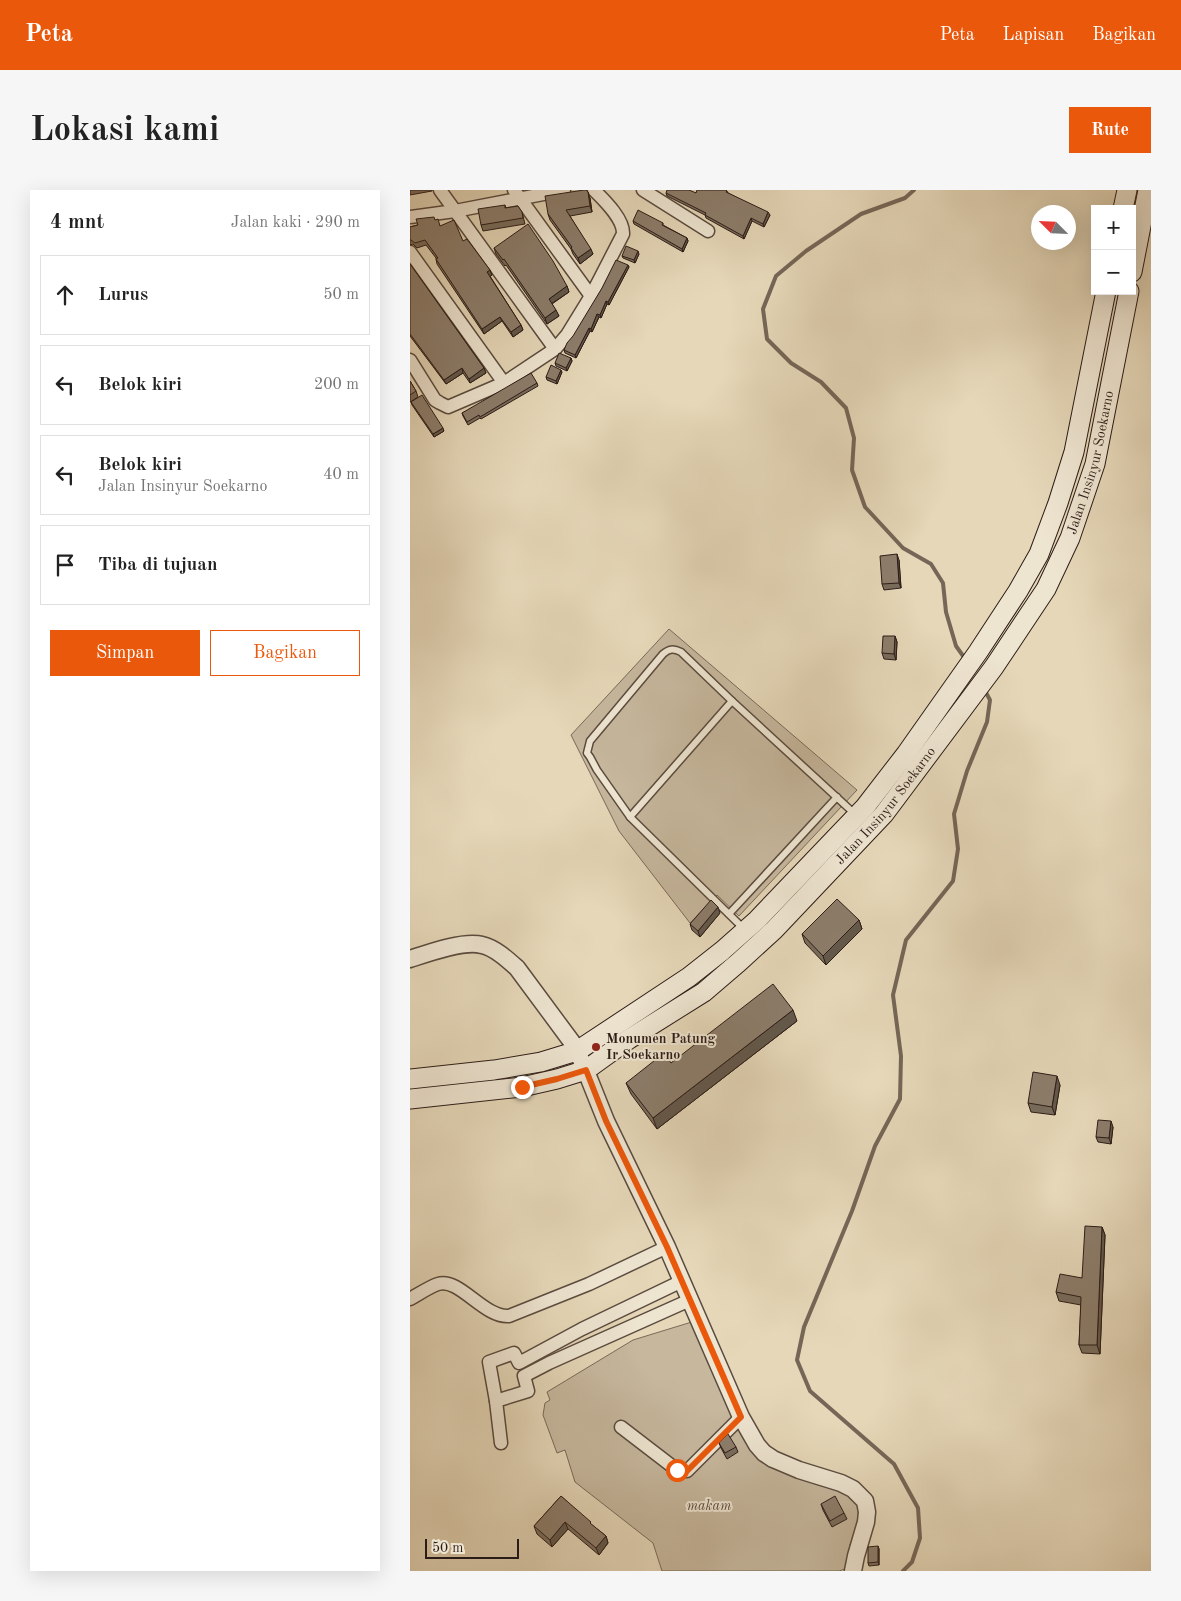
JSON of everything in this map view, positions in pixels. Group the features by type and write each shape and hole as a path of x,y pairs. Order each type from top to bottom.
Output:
{"main road":[{"path":"1124,205 1127,190"},
{"path":"1136,252 1148,190"},
{"name":"Jalan Insinyur Soekarno","path":"410,1079 532,1064 577,1051 689,977 744,930 857,815 906,754 978,652 1018,591 1039,554 1074,452 1105,295"},
{"name":"Jalan Insinyur Soekarno","path":"410,1098 522,1087 586,1070 629,1039 704,992 774,930 884,814 994,667 1046,589 1070,538 1095,464 1128,295"},
{"path":"953,686 971,698"}],"street":[{"path":"440,190 555,349"},
{"path":"410,217 455,211 518,194 564,190"},
{"path":"410,360 436,400 445,406 456,404 504,383 555,349 567,335 591,296 620,242 623,231 618,219 594,190"},
{"path":"644,190 708,231"},
{"path":"518,194 591,296"},
{"path":"410,252 504,383"},
{"path":"410,959 452,946 481,944 505,957 517,968 577,1051 606,1121 667,1247 741,1417 757,1445 773,1459 853,1489 865,1501 866,1522 853,1571"},
{"path":"410,1299 440,1283 462,1291 491,1312 509,1316 590,1284 667,1247"},
{"path":"519,1363 582,1329 682,1281"},
{"path":"524,1376 690,1300"},
{"path":"496,1402 528,1391 514,1353 488,1362 496,1402 501,1443"},
{"path":"622,1426 677,1470 687,1471 741,1417"}],"lane":[{"path":"744,930 630,817 587,753 590,741 663,654 667,650 672,649 681,652 857,815"},
{"path":"630,817 732,701"},
{"path":"729,914 837,797"}],"green space":[{"path":"669,629 857,790 739,916 717,895 690,923 619,831 571,735"},
{"name":"makam","path":"695,1321 749,1443 787,1473 818,1485 845,1491 855,1499 862,1513 850,1545 845,1569 839,1571 662,1571 653,1543 575,1482 565,1450 557,1453 543,1415 545,1403 550,1400 547,1392 633,1340"}],"building":[{"path":"586,190 590,206 566,210 591,249 578,258 548,214 545,196"},
{"path":"667,190 689,190 696,193 697,190 726,190 726,192 768,212 763,224 751,218 743,236 705,215 706,213 666,193"},
{"path":"505,205 505,208 518,206 523,218 481,225 478,209"},
{"path":"638,210 687,238 682,249 633,221"},
{"path":"434,217 435,220 438,219 440,226 454,220 463,241 467,239 490,270 487,272 521,325 511,332 500,317 482,329 425,240 415,243 410,240 410,227 418,225 416,219"},
{"path":"528,224 567,286 549,299 556,310 545,318 504,259 494,248"},
{"path":"626,246 638,251 634,260 622,256"},
{"path":"616,260 628,265 608,302 606,301 600,315 597,314 591,329 589,328 575,355 564,350 602,288"},
{"path":"410,264 484,368 469,379 462,368 444,380 410,334"},
{"path":"559,353 571,358 566,368 555,363"},
{"path":"551,365 561,370 556,381 546,377"},
{"path":"531,373 537,383 480,417 479,415 467,422 462,413"},
{"path":"410,381 416,391 410,395"},
{"path":"422,395 443,428 433,434 411,402"},
{"path":"897,554 899,583 882,584 880,556"},
{"path":"883,636 895,636 894,654 882,653"},
{"path":"837,899 859,920 823,956 802,934"},
{"path":"711,900 718,907 698,931 690,924"},
{"path":"773,984 793,1010 653,1118 626,1083 664,1053 671,1063"},
{"path":"1033,1072 1057,1076 1052,1107 1028,1103"},
{"path":"1098,1120 1111,1121 1109,1138 1096,1137"},
{"path":"1085,1226 1102,1227 1097,1345 1079,1345 1081,1297 1056,1292 1060,1274 1082,1278"},
{"path":"728,1434 736,1447 725,1453 719,1443"},
{"path":"561,1496 606,1536 596,1548 565,1522 550,1540 534,1526"},
{"path":"835,1496 844,1513 830,1521 821,1504"},
{"path":"878,1546 878,1562 868,1563 868,1547"}],"waterway":[{"path":"914,190 905,198 861,214 806,251 776,276 763,309 767,339 791,363 821,382 846,408 854,438 852,470 865,507 903,548 931,564 943,583 946,612 956,646 966,660"},
{"path":"903,1571 912,1562 920,1538 918,1508 894,1464 810,1391 797,1360 804,1327 852,1211 875,1146 900,1099 901,1056 893,995 906,940 953,881 958,849 954,814 967,771 987,722 990,700 984,689"}],"place":[{"name":"Monumen Patung Ir Soekarno","path":"596,1047"}],"route":[{"path":"522,1087 548,1082 586,1070 606,1121 667,1247 741,1417 687,1471 677,1470"}]}
